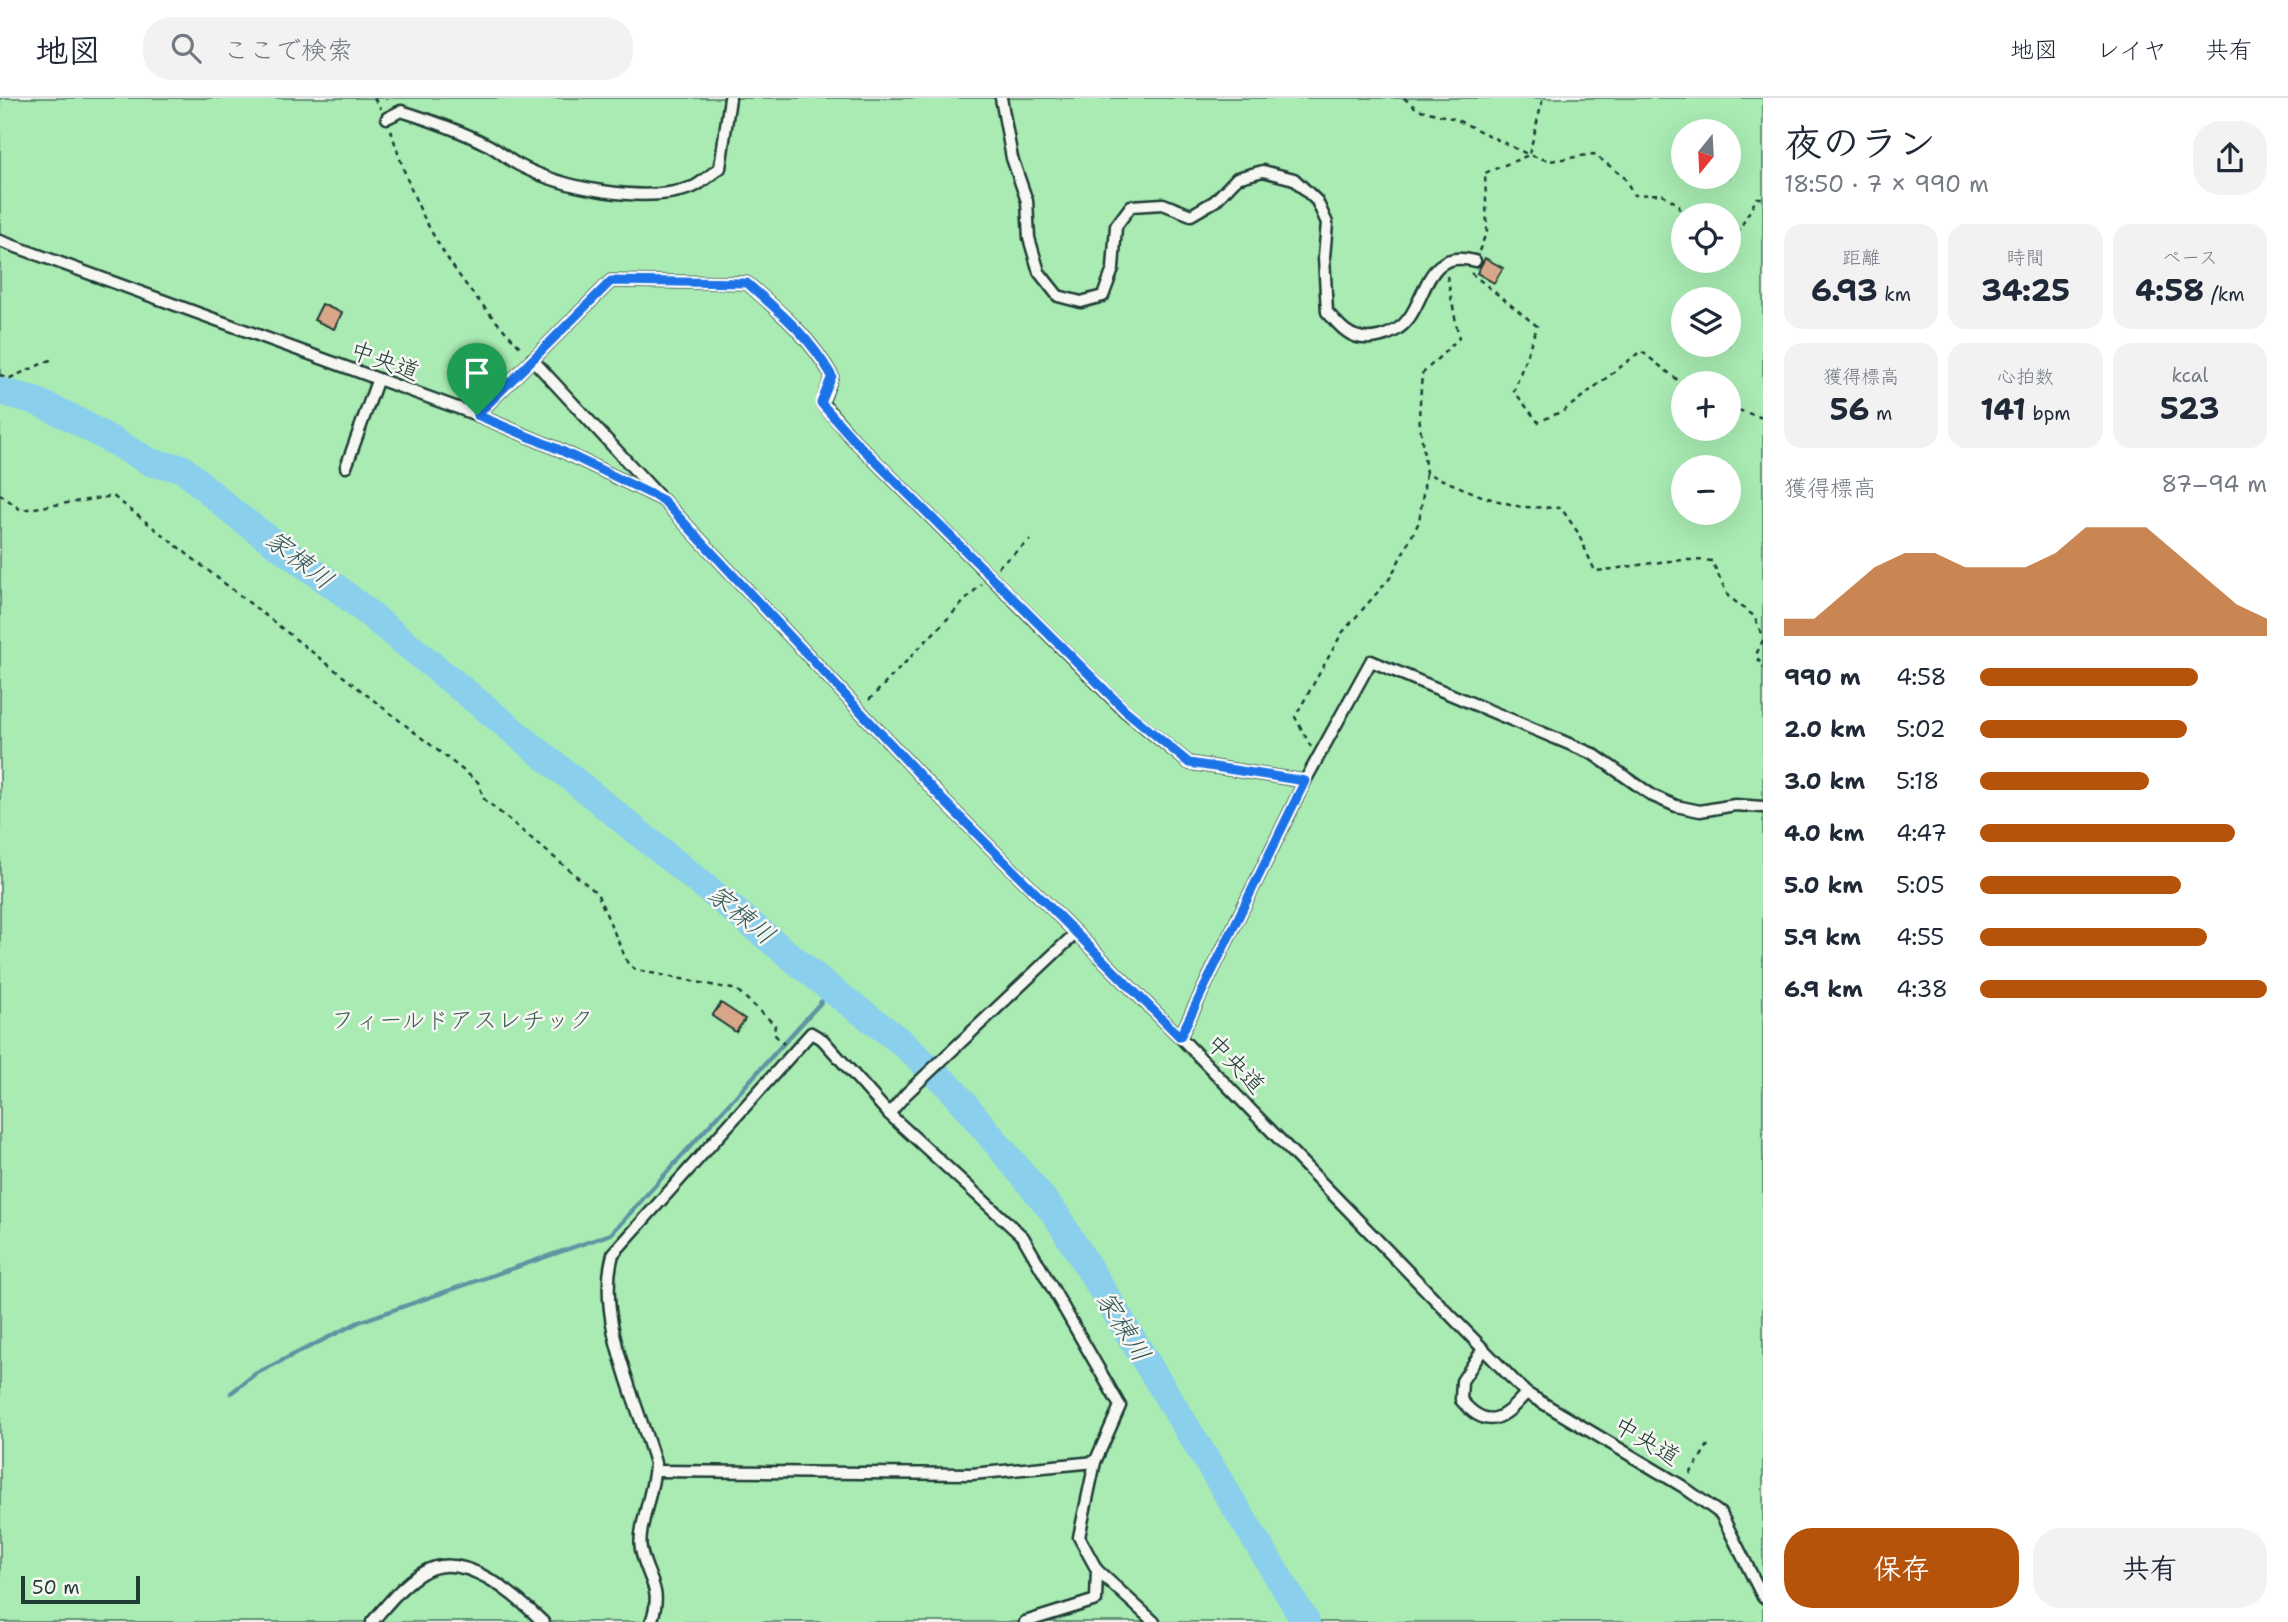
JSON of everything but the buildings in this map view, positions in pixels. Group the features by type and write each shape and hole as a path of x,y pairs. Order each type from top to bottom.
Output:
{"lane":[{"path":"387,118 401,111 428,120 488,145 518,165 609,194 658,194 694,186 720,168 730,98"},
{"path":"1001,98 1012,158 1027,201 1029,238 1039,272 1058,296 1081,302 1103,296 1113,269 1116,226 1131,206 1163,204 1191,215 1215,201 1237,178 1263,171 1294,179 1317,201 1327,223 1324,257 1327,312 1348,334 1374,338 1392,334 1409,318 1429,276 1444,263 1460,257 1475,261"},
{"name":"中央道","path":"0,240 377,381 477,415 558,449 663,500 858,711 1526,1393 1682,1486 1721,1514 1763,1597"},
{"path":"477,415 611,281 747,283 802,331 824,362 832,376 821,403 989,576 1125,710 1189,763 1305,781"},
{"path":"532,359 663,500"},
{"path":"346,467 377,381"},
{"path":"1180,1037 1305,781 1371,661 1593,754 1653,796 1676,806 1700,810 1735,805 1763,807"},
{"path":"889,1114 906,1094 1075,934"},
{"path":"651,1622 657,1601 655,1586 640,1548 655,1471 608,1303 608,1272 613,1254 811,1033 823,1040 889,1114 1023,1237 1120,1406 1094,1462 1079,1536 1097,1570 1154,1622"},
{"path":"1483,1349 1462,1381 1461,1400 1474,1416 1492,1420 1510,1412 1526,1393"},
{"path":"655,1471 972,1474 1094,1462"},
{"path":"372,1622 407,1583 435,1566 456,1567 483,1576 528,1606 542,1622"},
{"path":"1025,1622 1096,1600 1097,1570"}],"path":[{"path":"374,98 387,118 406,183 425,224 478,303 532,359"},
{"path":"1404,98 1417,109 1455,119 1529,155 1550,162 1594,154 1623,177 1634,195 1662,194 1676,203"},
{"path":"1529,155 1544,98"},
{"path":"1529,155 1485,173 1487,231 1471,275 1537,326 1514,391 1538,422 1565,411 1641,351 1671,375"},
{"path":"1741,227 1757,198 1763,198"},
{"path":"1318,761 1295,717 1342,633 1390,578 1419,522 1426,473 1419,416 1422,374 1459,338 1444,263"},
{"path":"0,375 10,378 55,358"},
{"path":"1741,411 1763,418"},
{"path":"1426,473 1484,497 1521,507 1561,508 1577,531 1595,571 1645,562 1686,559 1712,561 1728,596 1754,616 1763,639 1756,655 1763,668"},
{"path":"0,494 21,510 113,496 478,782 484,799 597,893 628,964 636,970 737,990 775,1025 774,1034 793,1053"},
{"path":"858,711 989,576 1030,540"},
{"path":"1682,1486 1708,1446"}],"green space":[{"name":"フィールドアスレチック","path":"0,98 1763,98 1763,1622 0,1622"}],"waterway":[{"name":"家棟川","path":"0,391 33,400 70,417 152,463 182,468 236,515 341,591 832,990 900,1041 951,1088 1056,1215 1306,1622"},
{"path":"231,1393 255,1374 359,1322 611,1234 832,990"}],"route":[{"path":"611,281 747,283 802,331 832,376 821,403 853,439 1125,710 1189,763 1305,781 1180,1037 944,801 767,615 663,500 558,449 477,415 611,281"}]}
